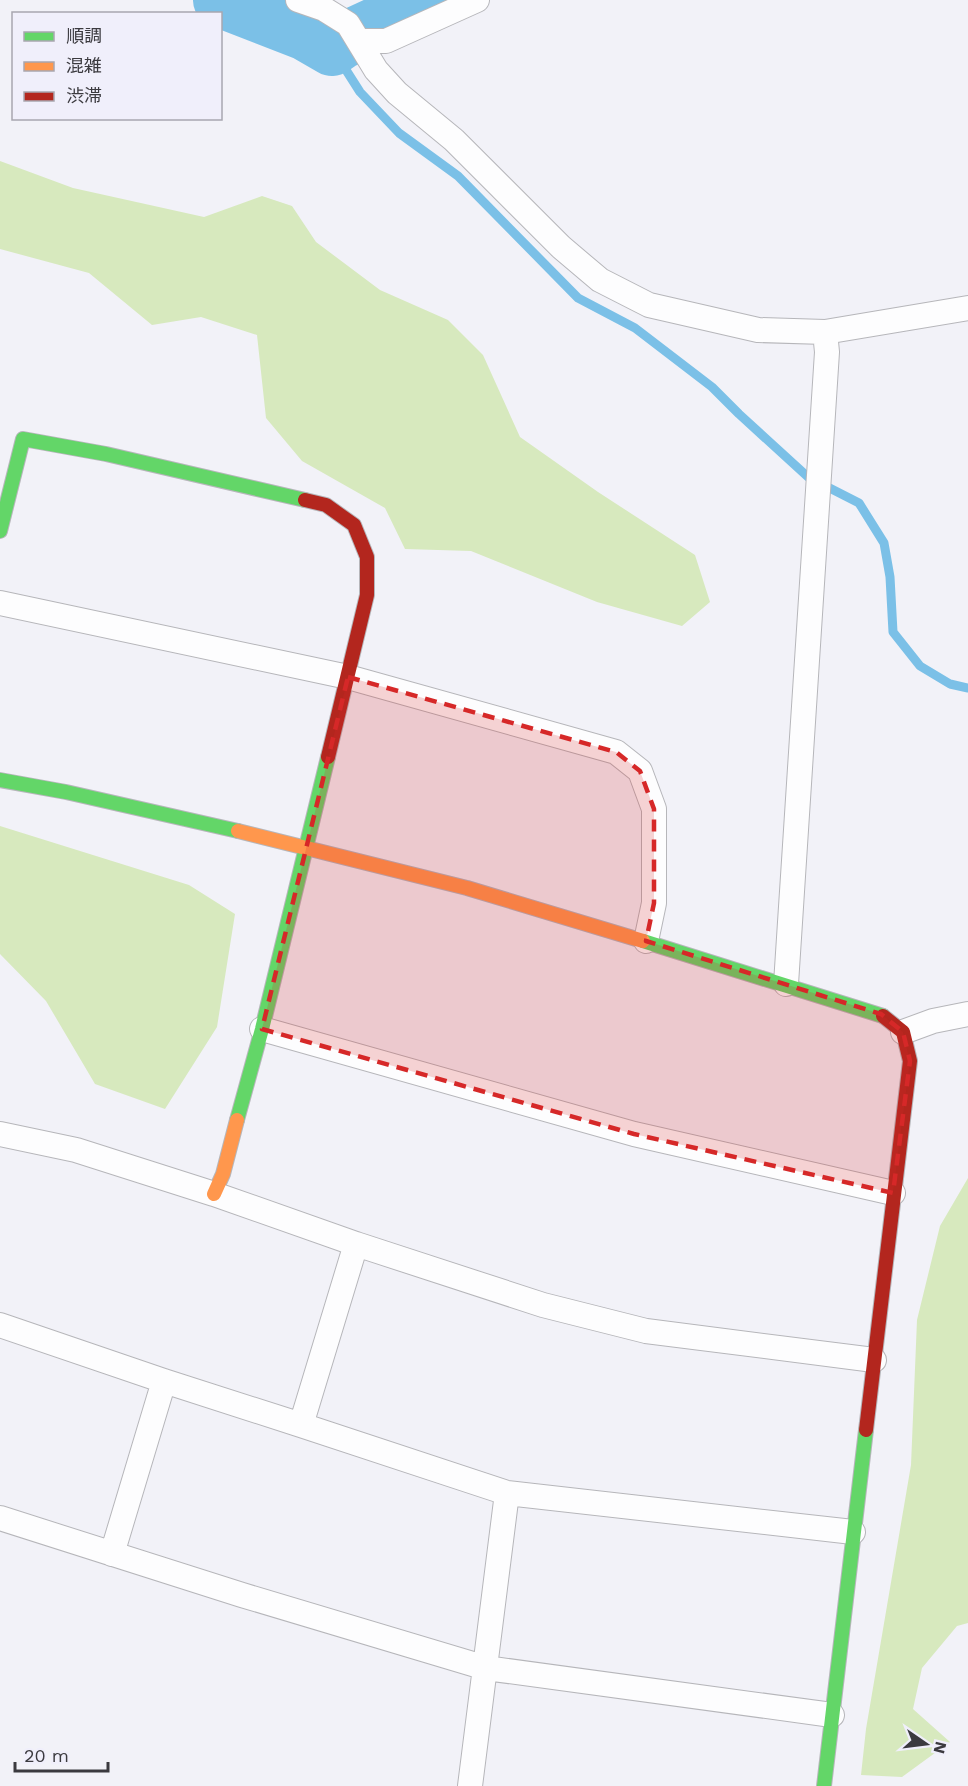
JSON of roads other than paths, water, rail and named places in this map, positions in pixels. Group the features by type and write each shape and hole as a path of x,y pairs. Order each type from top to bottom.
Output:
{"street":[{"path":"298,0 324,9 348,24 360,40 376,70 397,93 454,140 561,247 600,280 649,305 758,330 825,332 968,308"},
{"path":"360,40 386,40 477,0"},
{"path":"786,984 826,364 825,332"},
{"path":"0,531 23,439 106,454 327,505 354,525 367,557 367,595 307,847 223,1174 213,1194"},
{"path":"0,603 348,677 616,752 640,771 654,809 654,903 646,941"},
{"path":"0,780 66,792 307,847 467,888 881,1014 903,1032 910,1061 824,1786"},
{"path":"903,1032 933,1021 968,1014"},
{"path":"262,1029 634,1134 893,1193"},
{"path":"0,1134 76,1150 543,1305 646,1331 874,1360"},
{"path":"301,1425 356,1244"},
{"path":"0,1325 164,1382 507,1493 853,1532"},
{"path":"112,1554 164,1382"},
{"path":"470,1786 507,1493"},
{"path":"0,1518 486,1668 832,1714"}],"waterway":[{"path":"221,0 306,33 332,48 342,41 430,0"},
{"path":"332,48 360,92 399,133 458,176 578,298 635,328 712,387 808,477 859,503 884,543 890,577 893,632 920,666 950,684 968,688"}]}
